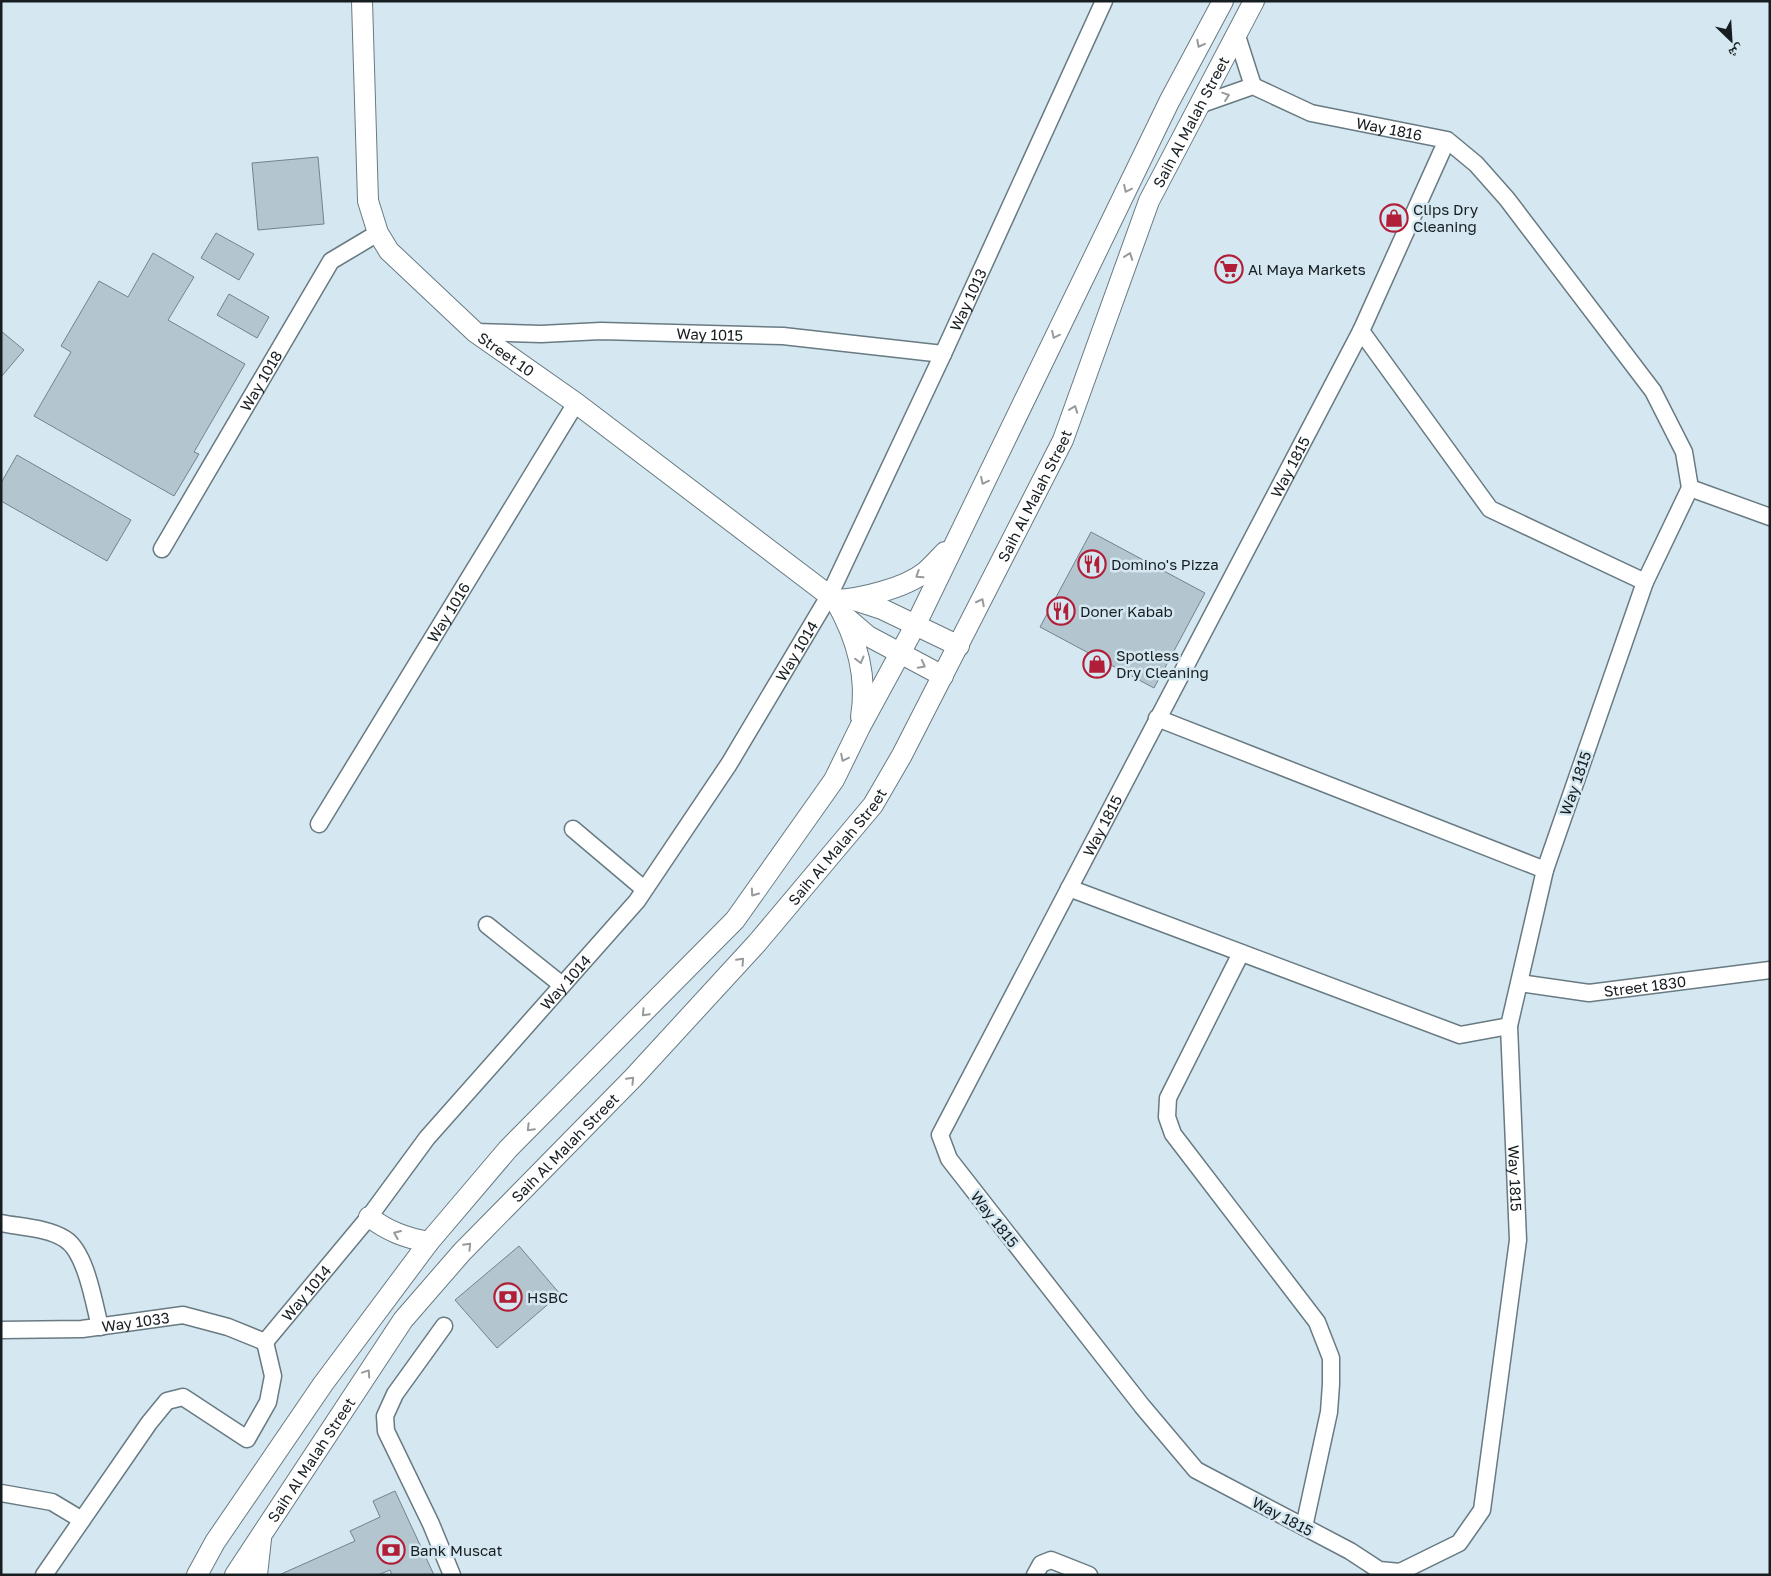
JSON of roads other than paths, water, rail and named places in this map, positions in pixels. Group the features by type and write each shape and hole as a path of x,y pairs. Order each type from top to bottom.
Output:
{"street":[{"name":"Street 10","path":"362,1 368,201 378,233 389,251 475,332 576,403 839,602 854,626 900,654 943,676"},
{"name":"Way 1013","path":"839,602 943,354 1104,1"},
{"name":"Saih Al Malah Street","path":"197,1575 215,1542 323,1384 429,1242 508,1149 735,920 834,780 860,727 916,624 1170,102 1223,1"},
{"name":"Saih Al Malah Street","path":"235,1575 403,1320 462,1252 633,1078 757,943 873,805 959,646 1063,440 1149,201 1254,1"},
{"path":"1199,105 1253,86 1237,36"},
{"name":"Way 1816","path":"1253,86 1311,113 1447,140"},
{"path":"1447,140 1476,164 1507,199 1652,391 1684,452 1690,488 1770,517"},
{"name":"Way 1815","path":"1447,140 1360,331 940,1135 949,1159 1142,1406 1196,1470 1304,1527 1379,1570 1400,1572 1459,1542 1482,1510 1518,1240 1510,1026 1545,870 1645,582 1690,488"},
{"name":"Way 1018","path":"162,549 331,261 378,233"},
{"name":"Way 1015","path":"475,332 541,334 601,331 783,336 943,354"},
{"path":"1360,331 1490,509 1645,582"},
{"name":"Way 1016","path":"320,824 576,403"},
{"path":"839,602 905,584 924,572 955,542"},
{"path":"839,602 882,609 959,646"},
{"path":"839,602 861,662 863,698 860,727"},
{"name":"Way 1014","path":"265,1342 369,1217 427,1138 644,889 839,602"},
{"path":"1157,718 1545,870"},
{"path":"573,829 644,889"},
{"path":"1069,888 1460,1035 1510,1026"},
{"path":"487,925 562,985"},
{"path":"1241,952 1168,1098 1167,1118 1173,1134 1317,1322 1331,1358 1329,1412 1304,1527"},
{"name":"Street 1830","path":"1520,983 1589,993 1770,970"},
{"path":"369,1217 387,1230 407,1239 429,1242"},
{"path":"1,1223 54,1234 72,1244 82,1262 100,1327"},
{"name":"Way 1033","path":"1,1330 82,1329 183,1315 228,1328 265,1342"},
{"path":"444,1326 394,1394 385,1416 386,1431 431,1524 452,1575"},
{"path":"44,1575 149,1423 167,1401 183,1398 247,1439 268,1402 273,1376 265,1342"},
{"path":"1,1493 52,1502 82,1520"},
{"path":"257,1575 262,1536"},
{"path":"1035,1575 1041,1564 1051,1560 1089,1575"}],"place":[{"name":"Clips Dry Cleaning","path":"1394,218"},
{"name":"Al Maya Markets","path":"1229,269"},
{"name":"Domino's Pizza","path":"1092,564"},
{"name":"Doner Kabab","path":"1061,611"},
{"name":"Spotless Dry Cleaning","path":"1097,664"},
{"name":"HSBC","path":"508,1297"},
{"name":"Bank Muscat","path":"391,1550"}]}
